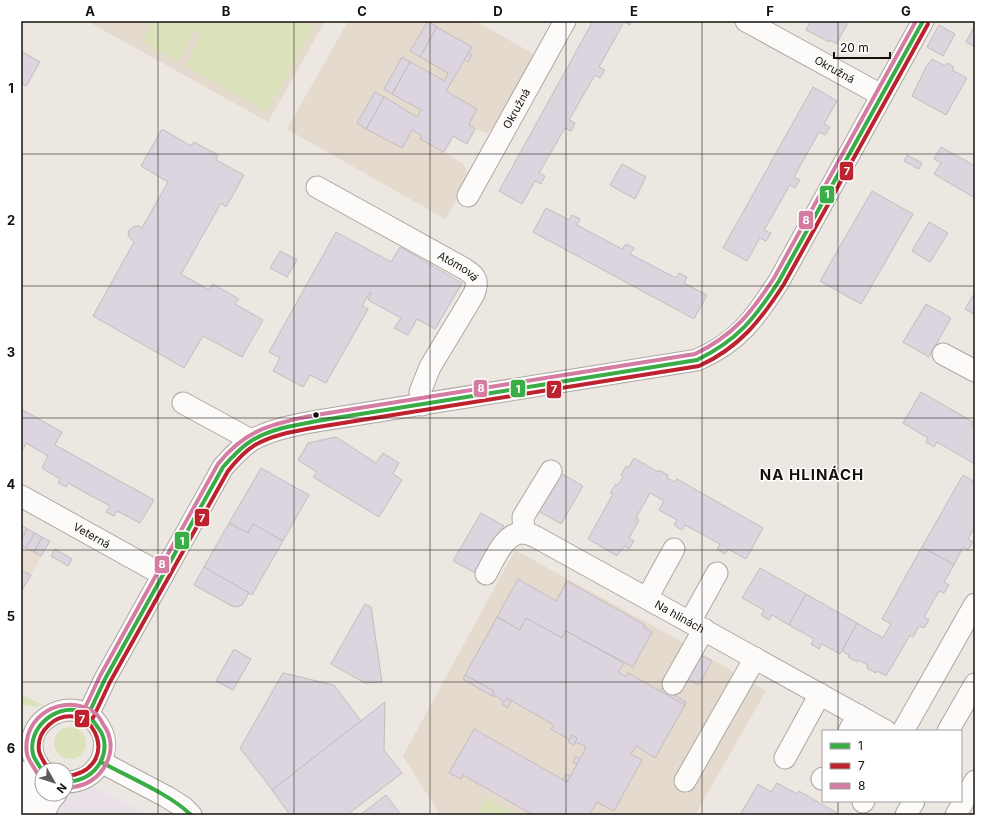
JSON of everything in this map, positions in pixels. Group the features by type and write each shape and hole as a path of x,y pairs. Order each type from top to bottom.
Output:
{"street":[{"name":"Okružná","path":"468,196 565,21"},
{"name":"Okružná","path":"746,21 881,95"},
{"path":"88,715 105,679 223,467 251,440 271,431 295,425 697,360 714,353 729,343 745,328 761,309 779,281 923,21"},
{"name":"Atómová","path":"318,187 465,269 472,274 476,280 477,286 474,294 430,367 420,392 422,405"},
{"path":"943,354 975,371"},
{"path":"183,403 251,440"},
{"path":"486,574 506,540 514,534 524,533 523,517 551,471"},
{"name":"Veterná","path":"21,496 163,575"},
{"name":"Na hlinách","path":"524,533 536,537 820,694 853,723 882,730"},
{"path":"647,598 674,549"},
{"path":"673,684 717,573"},
{"path":"904,730 975,604"},
{"path":"685,781 755,658"},
{"path":"949,730 975,684"},
{"path":"785,758 820,694"},
{"path":"34,762 32,747 33,739 28,727 44,720 49,715 62,710 75,710 88,715 99,726 103,736 104,746 101,762 89,775 74,781"},
{"path":"101,762 167,797 183,807 191,815"},
{"path":"21,814 24,805 25,791 34,770"},
{"path":"956,815 975,780 962,773"},
{"path":"33,815 37,802"},
{"path":"43,815 50,802"},
{"path":"906,815 913,802"}],"shaded area":[{"path":"87,21 325,21 268,122"},
{"path":"348,21 475,21 536,55 497,125 492,130 486,133 475,129 467,144 452,136 444,152 463,164 469,176 445,219 287,129"},
{"path":"21,525 50,541 21,592"},
{"path":"515,550 693,648 766,691 695,815 440,815 403,756"},
{"path":"21,752 43,762 34,762 34,802 74,802 74,777 149,815 21,815"}],"green space":[{"path":"154,21 304,21 314,27 267,112 185,65 202,34 195,31 178,62 142,42"},
{"path":"21,694 43,705 35,707 21,705"},
{"path":"67,727 73,727 83,734 86,743 85,749 79,756 73,759 67,759 57,752 54,746 54,740 61,730"},
{"path":"486,797 517,815 485,815 478,811"}],"building":[{"path":"428,21 437,27 420,57 410,51"},
{"path":"593,21 632,21 630,25 624,22 599,67 605,70 600,78 595,75 569,120 575,123 571,131 565,128 539,173 545,176 541,184 535,181 522,204 499,191"},
{"path":"811,21 849,21 836,44 806,30"},
{"path":"939,25 955,34 943,56 927,47"},
{"path":"975,25 975,47 966,42"},
{"path":"437,27 472,47 446,91 477,109 469,124 475,129 467,144 453,136 444,152 420,139 422,136 412,130 402,148 366,129 384,97 417,117 421,110 392,94 410,62 445,81 448,73 420,57"},
{"path":"21,51 40,62 26,86 21,83"},
{"path":"468,53 472,55 468,62 464,60"},
{"path":"402,57 410,62 392,94 384,89"},
{"path":"932,59 945,66 947,63 954,67 952,70 967,78 946,115 912,96 926,67"},
{"path":"813,87 837,101 824,124 830,127 825,135 819,132 794,177 800,180 795,188 790,185 764,230 771,233 766,241 760,238 747,261 723,248"},
{"path":"375,92 384,97 366,129 357,123"},
{"path":"162,129 191,146 194,142 218,155 216,160 244,175 226,207 221,203 181,274 209,290 213,284 239,299 235,304 263,320 242,357 203,336 184,368 93,316 134,242 128,235 129,230 133,227 139,226 142,228 168,182 141,166"},
{"path":"941,147 975,166 975,198 934,174 941,163 934,159"},
{"path":"907,155 922,163 919,169 904,161"},
{"path":"622,164 646,177 635,199 610,185"},
{"path":"872,191 913,214 861,304 820,281"},
{"path":"546,208 569,220 572,215 580,219 577,225 622,249 626,244 634,248 630,254 676,278 679,273 687,277 684,283 707,295 694,319 533,232"},
{"path":"929,222 948,233 930,262 912,251"},
{"path":"336,232 391,262 400,247 462,283 435,329 417,319 408,335 394,328 401,318 368,300 371,293 370,292 362,306 368,309 326,383 310,375 303,387 273,371 280,358 269,352"},
{"path":"280,251 297,260 287,277 270,268"},
{"path":"975,292 975,315 965,309"},
{"path":"926,304 951,318 929,357 903,342"},
{"path":"921,392 973,422 971,425 975,427 975,464 937,442 934,447 926,442 928,438 903,423"},
{"path":"21,409 62,432 55,445 154,500 140,523 117,511 114,516 106,512 110,506 68,483 66,487 58,483 60,479 42,468 48,456 26,443 23,449 21,448"},
{"path":"336,437 376,463 383,453 399,463 393,474 402,480 379,517 313,477 317,472 298,460 308,443"},
{"path":"634,458 658,472 659,470 668,475 667,478 675,482 677,479 763,528 746,559 728,549 725,554 717,549 720,544 685,525 682,530 674,525 677,520 659,510 664,501 650,493 636,518 639,520 629,538 634,541 629,549 624,546 617,556 588,539 613,494 610,493 623,477 621,475 626,466 628,468"},
{"path":"261,468 309,495 283,541 253,524 248,533 229,523"},
{"path":"557,471 583,486 561,524 535,509"},
{"path":"963,475 975,482 975,527 968,539 973,542 968,550 963,547 954,565 922,547"},
{"path":"481,513 504,526 477,574 453,561"},
{"path":"229,523 248,533 253,524 283,541 252,595 204,567"},
{"path":"21,525 27,529 21,541"},
{"path":"27,529 35,533 26,548 21,545 21,541"},
{"path":"35,533 42,537 34,552 26,548"},
{"path":"42,537 50,541 41,556 34,552"},
{"path":"922,547 954,565 944,582 949,585 944,593 939,591 924,617 929,620 924,628 919,626 913,637 910,635 886,676 877,671 876,673 867,668 868,665 858,660 857,662 848,657 849,655 842,651 857,623 883,638 891,624 882,619"},
{"path":"55,549 72,559 68,566 51,556"},
{"path":"204,567 249,593 242,605 237,607 232,606 194,585"},
{"path":"760,568 806,594 789,625 772,615 769,620 761,615 764,610 742,598"},
{"path":"23,571 31,575 22,590 21,575"},
{"path":"518,579 556,601 567,581 645,625 644,627 652,632 633,667 566,631 562,638 526,618 520,630 497,617"},
{"path":"806,594 857,623 840,654 822,644 819,649 811,644 814,639 789,625"},
{"path":"365,604 371,607 382,682 365,683 331,664"},
{"path":"497,617 520,630 526,618 562,638 566,631 624,663 618,672 626,677 628,673 685,705 655,758 636,746 631,754 642,760 614,811 597,802 589,815 533,815 463,775 461,779 449,773 474,729 567,782 586,748 584,747 585,746 575,742 577,738 572,735 570,740 551,729 554,725 507,698 504,702 495,695 495,697 492,695 494,691 465,675"},
{"path":"234,649 251,659 233,690 216,681"},
{"path":"697,653 712,661 699,685 684,677"},
{"path":"283,673 334,685 361,721 272,790 240,748"},
{"path":"465,675 494,691 492,696 463,679"},
{"path":"662,688 686,702 685,705 660,691"},
{"path":"507,698 511,701 508,708 502,704"},
{"path":"385,702 384,750 402,773 347,815 290,815 272,790"},
{"path":"572,735 577,738 574,745 568,742"},
{"path":"576,756 580,759 577,764 573,762"},
{"path":"566,774 570,776 567,782 563,780"},
{"path":"777,783 797,794 799,791 837,813 836,815 740,815 758,784 771,792"},
{"path":"386,795 401,815 360,815"}],"transit line":[{"name":"8","path":"83,712 100,676 218,464 229,452 250,435 262,429 287,421 316,415 695,354 709,347 731,331 749,312 774,278 916,21"},
{"name":"1","path":"88,715 105,679 223,467 239,450 251,441 266,433 291,426 697,360 735,336 762,306 779,281 923,21"},
{"name":"7","path":"93,718 110,682 228,471 241,456 255,445 278,436 318,427 699,366 726,351 737,342 758,321 784,284 928,24"},
{"name":"8","path":"34,768 27,754 27,740 37,719 47,711 58,706 70,705 82,707 94,712 108,733 110,739 110,754 103,770 99,774 89,782 74,787"},
{"name":"1","path":"36,762 33,754 32,745 34,736 45,720 61,711 70,710 82,712 93,721 103,736 104,753 98,766 91,774 82,779 74,781"},
{"name":"7","path":"44,762 39,751 39,744 44,730 49,725 61,718 69,716 82,719 92,727 95,733 98,752 91,766 80,773 74,774"},
{"name":"1","path":"101,762 172,800 191,815"}],"district":[{"name":"NA HLINÁCH","path":"812,474"}]}
